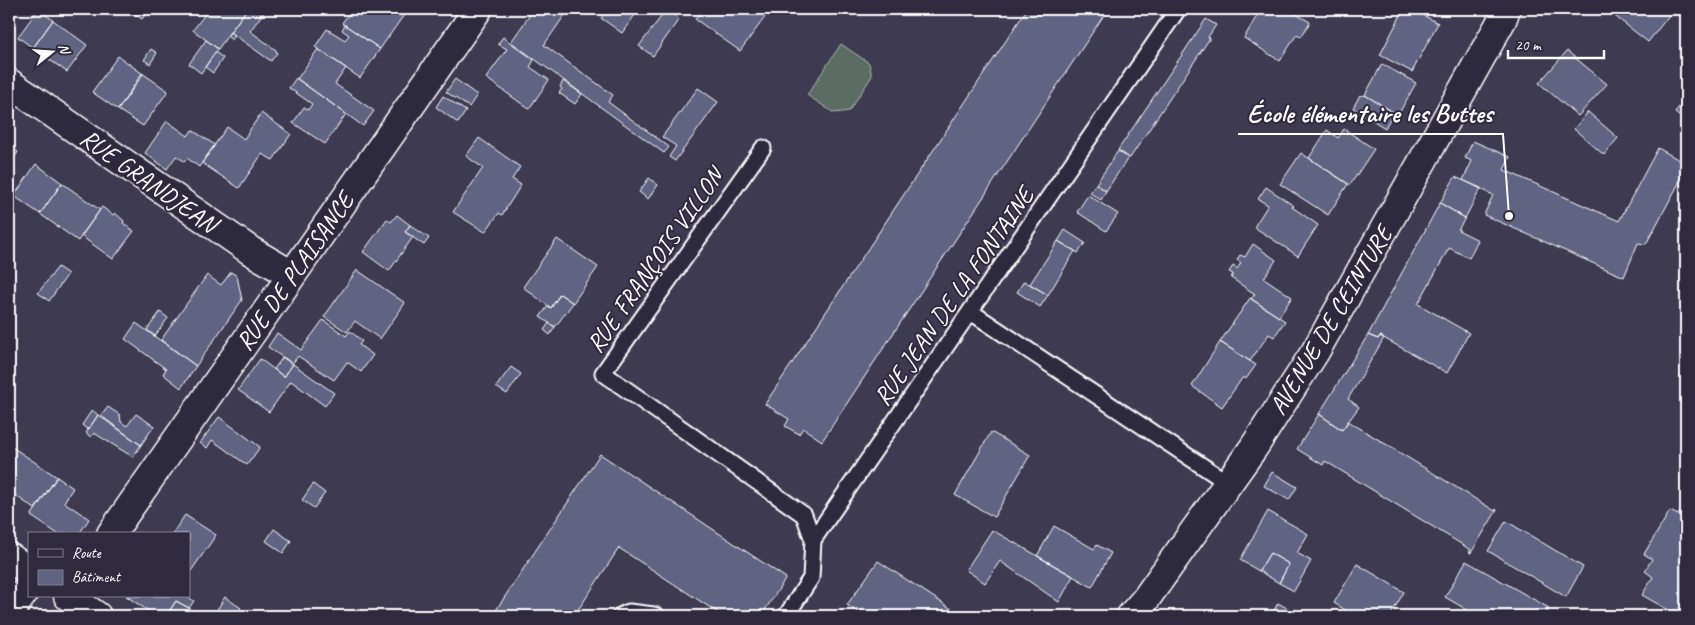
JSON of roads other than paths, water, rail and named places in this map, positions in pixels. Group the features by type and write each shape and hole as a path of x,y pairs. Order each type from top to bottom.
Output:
{"street":[{"name":"RUE DE PLAISANCE","path":"112,532 478,9"},
{"name":"AVENUE DE CEINTURE","path":"1131,616 1145,600 1254,447 1315,352 1502,20 1506,9"},
{"name":"RUE GRANDJEAN","path":"9,83 251,251 292,275"},
{"path":"9,557 28,570"},
{"path":"9,613 28,586"},
{"path":"71,598 97,616"}],"lane":[{"name":"RUE JEAN DE LA FONTAINE","path":"813,540 1178,9"},
{"name":"RUE FRANÇOIS VILLON","path":"763,148 603,373 804,515 813,540"},
{"path":"971,312 1228,483"},
{"path":"786,616 811,578 813,540"},
{"path":"620,616 629,612 654,614 657,616"}],"place":[{"name":"École élémentaire les Buttes","path":"1509,216"}]}
